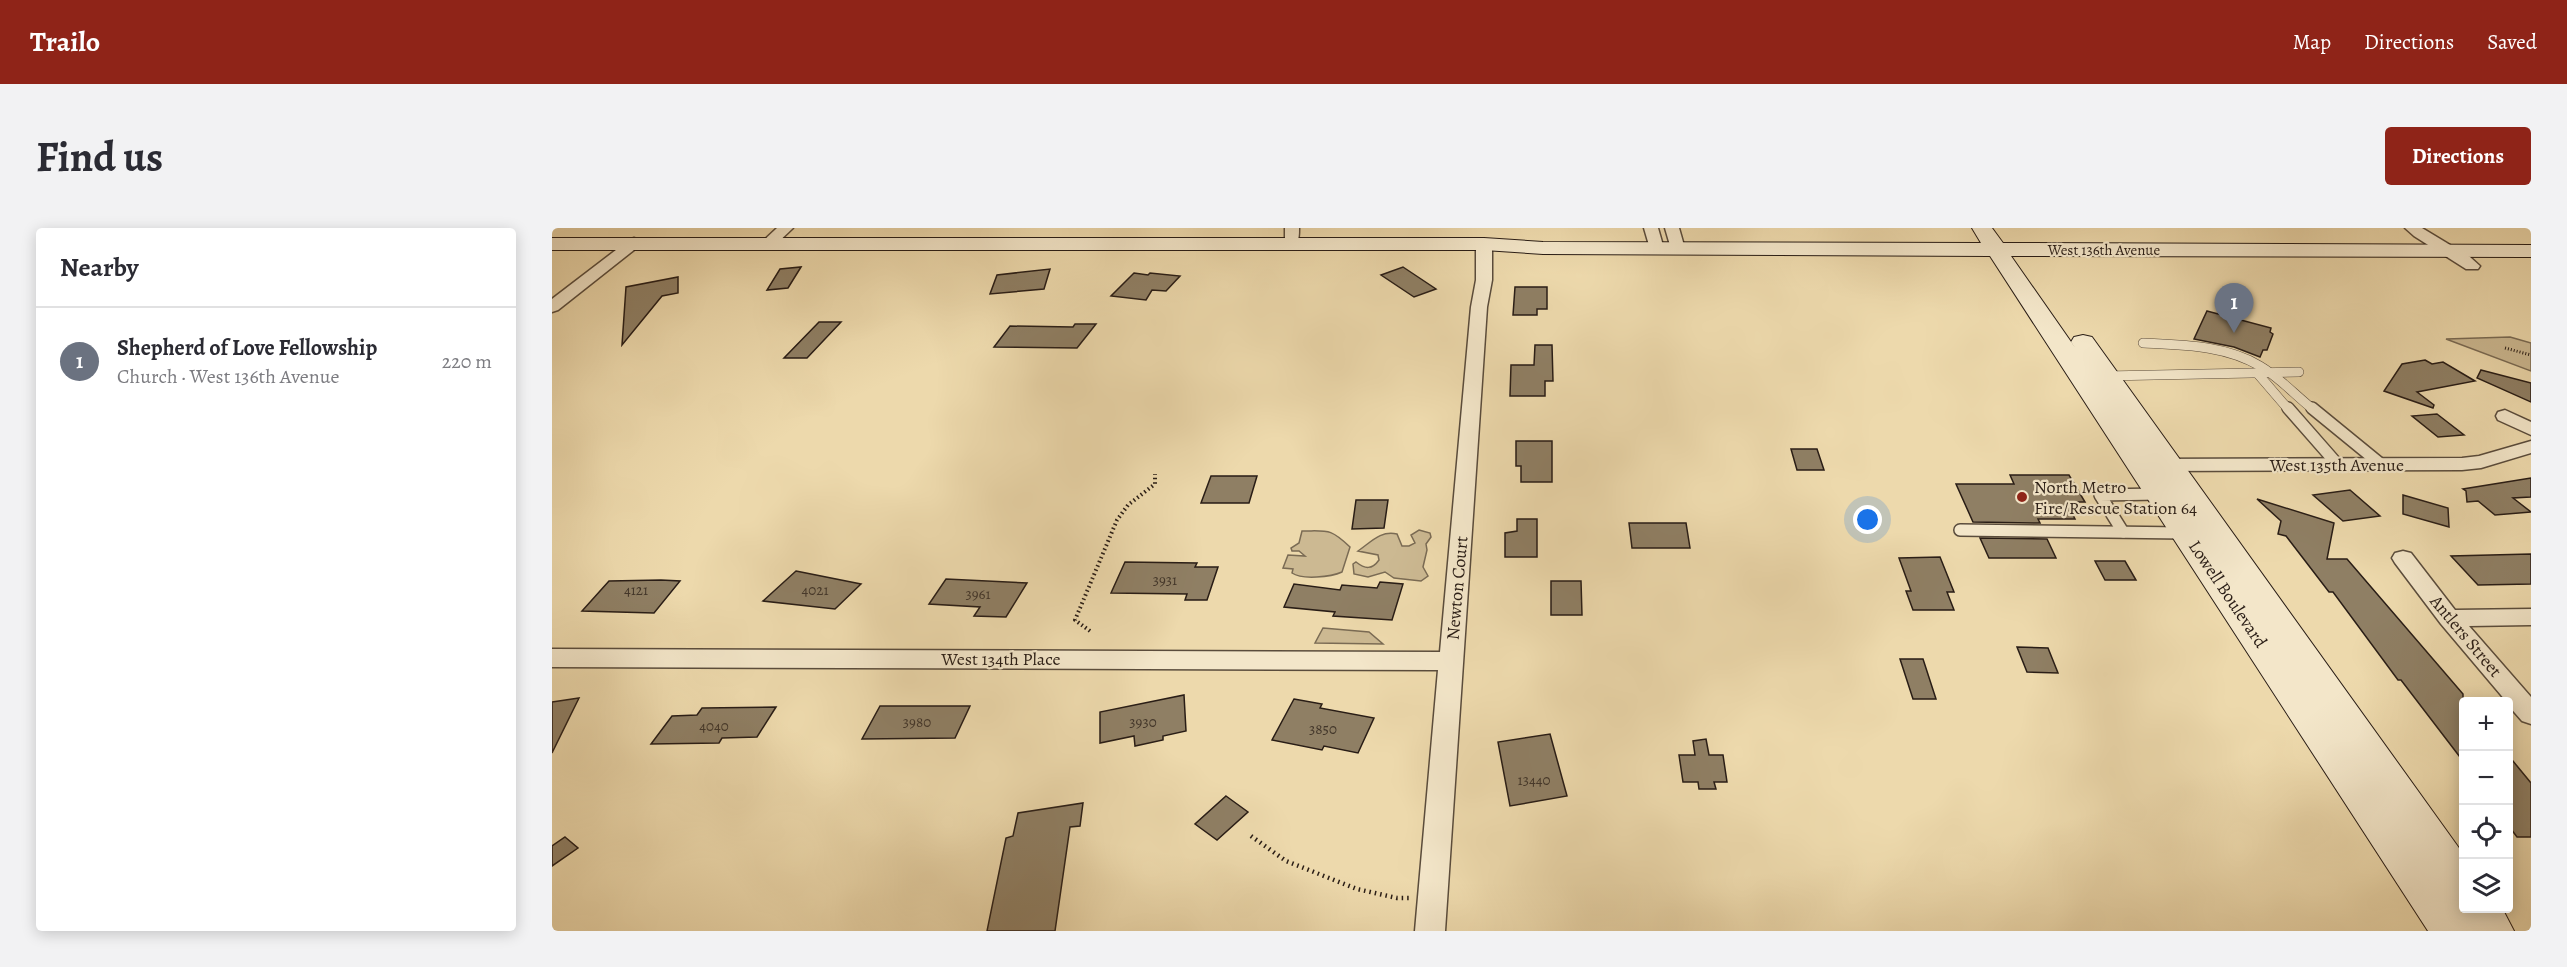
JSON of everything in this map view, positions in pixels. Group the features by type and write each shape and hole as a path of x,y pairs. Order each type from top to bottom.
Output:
{"main road":[{"name":"West 136th Avenue","path":"2001,240 2433,235 2454,247 2531,243"},
{"name":"West 136th Avenue","path":"552,244 768,244 1290,236 1543,248 1664,239 2001,240 2454,247 2531,251"},
{"name":"Lowell Boulevard","path":"2001,240 2106,376 2154,465 2160,494 2452,931"},
{"name":"Lowell Boulevard","path":"2001,240 2154,465 2459,884"},
{"path":"2480,913 2493,931"}],"street":[{"path":"768,244 786,228"},
{"path":"2412,228 2433,235"},
{"path":"552,307 634,243"},
{"name":"Newton Court","path":"1430,931 1484,280 1484,244"},
{"path":"2454,247 2472,266"},
{"path":"2505,416 2531,429"},
{"name":"West 135th Avenue","path":"2154,465 2383,466 2481,462 2531,447"},
{"name":"Antlers Street","path":"2403,558 2449,618 2531,714"},
{"path":"2449,618 2531,617"},
{"name":"West 134th Place","path":"552,658 1451,661"}],"lane":[{"path":"2143,343 2189,345 2224,351 2252,362 2272,374 2383,466"},
{"path":"2106,376 2300,372"},
{"path":"2258,374 2338,465"},
{"path":"2123,532 2100,495 2160,494"},
{"path":"1960,530 2187,532"}],"path":[{"path":"2505,348 2531,355"},
{"path":"1090,631 1075,620 1117,520 1128,505 1155,484 1155,474"},
{"path":"1251,836 1286,861 1357,889 1397,898 1432,898"}],"shaded area":[{"path":"2510,337 2531,343 2531,371 2446,339"},
{"path":"1419,530 1430,533 1431,537 1426,544 1423,567 1428,576 1421,581 1394,578 1385,572 1368,577 1354,574 1353,564 1356,562 1368,567 1374,566 1379,560 1378,555 1358,551 1372,541 1381,535 1391,533 1397,534 1402,546 1409,546 1415,543 1411,535"},
{"path":"1302,531 1328,532 1338,536 1350,547 1342,572 1309,577 1292,573 1293,569 1283,568 1288,555 1305,556 1299,551 1292,551 1291,548 1299,543"},
{"path":"1323,628 1369,632 1383,644 1315,643"}],"building":[{"path":"801,267 788,288 767,290 780,269"},
{"path":"1403,267 1436,289 1414,297 1381,275"},
{"path":"1050,269 1044,289 990,294 997,275"},
{"path":"1134,273 1180,276 1166,291 1152,290 1146,300 1111,296"},
{"path":"678,277 678,293 662,296 622,345 626,287"},
{"path":"1515,287 1547,287 1547,309 1537,309 1537,315 1513,315"},
{"path":"2207,311 2271,328 2270,332 2273,334 2267,350 2263,350 2260,357 2234,347 2194,339"},
{"path":"819,322 841,322 807,358 784,358"},
{"path":"1075,324 1096,324 1077,348 994,347 1010,326 1073,327"},
{"path":"1535,345 1552,345 1553,381 1545,381 1545,396 1510,396 1511,365 1534,365"},
{"path":"2425,360 2432,364 2443,362 2475,381 2417,392 2434,405 2433,408 2384,391 2402,364"},
{"path":"2481,370 2531,383 2531,402 2477,378"},
{"path":"2437,414 2464,435 2438,437 2412,416"},
{"path":"1516,441 1552,441 1552,482 1521,482 1521,466 1516,466"},
{"path":"1791,449 1817,449 1824,470 1797,470"},
{"name":"North Metro Fire/Rescue Station 64","path":"2010,475 2069,475 2085,502 2066,502 2075,519 2038,519 2040,523 1973,522 1956,484 2014,484"},
{"path":"1211,476 1257,476 1249,503 1201,503"},
{"path":"2531,478 2531,497 2513,498 2531,512 2495,515 2478,501 2467,502 2466,491 2463,489"},
{"path":"2350,490 2380,516 2343,521 2313,495"},
{"path":"2403,495 2448,508 2449,527 2403,514"},
{"path":"2257,499 2334,523 2327,559 2347,559 2463,694 2463,697 2459,697 2459,756 2401,680 2398,680 2333,592 2329,592 2286,536 2278,534 2281,521"},
{"path":"1356,500 1388,500 1384,528 1352,529"},
{"path":"1517,519 1537,519 1537,557 1505,557 1505,533 1517,531"},
{"path":"1629,523 1686,523 1690,548 1632,548"},
{"path":"1980,538 2047,539 2056,558 1989,558"},
{"path":"2531,554 2531,584 2478,585 2451,556"},
{"path":"1940,557 1954,592 1947,592 1954,610 1913,610 1906,591 1911,591 1899,558"},
{"path":"2095,561 2125,561 2136,580 2105,580"},
{"path":"1125,562 1197,563 1195,567 1218,567 1207,600 1185,600 1187,594 1111,593"},
{"path":"796,571 861,584 835,609 763,601"},
{"path":"946,579 1027,583 1006,617 974,616 980,607 929,604"},
{"path":"609,581 680,581 654,613 582,611"},
{"path":"1551,581 1581,581 1582,615 1551,615"},
{"path":"1380,582 1403,584 1392,620 1333,616 1335,612 1284,607 1294,584 1340,590 1342,585 1377,588"},
{"path":"2017,647 2048,648 2058,673 2027,672"},
{"path":"1900,659 1923,659 1936,699 1913,699"},
{"path":"1184,695 1186,731 1163,736 1163,740 1135,746 1134,736 1100,743 1100,712"},
{"path":"579,698 552,753 552,702"},
{"path":"1294,699 1322,704 1320,708 1374,718 1358,753 1324,746 1322,750 1272,740"},
{"path":"880,706 970,706 955,738 862,739"},
{"path":"776,707 757,737 722,738 719,743 651,744 672,716 697,715 702,708"},
{"path":"1550,734 1567,796 1510,806 1498,742"},
{"path":"1706,739 1709,755 1723,755 1727,782 1714,782 1716,789 1699,789 1698,782 1683,782 1679,755 1695,755 1693,741"},
{"path":"2513,761 2531,783 2531,837 2517,837 2513,832"},
{"path":"1226,796 1248,812 1217,840 1195,824"},
{"path":"1083,803 1080,826 1070,827 1055,931 987,931 1006,838 1013,836 1018,813"},
{"path":"565,837 578,848 552,866 552,846"}],"place":[{"name":"Shepherd of Love Fellowship","path":"2234,333"},
{"name":"North Metro Fire/Rescue Station 64","path":"2022,497"}]}
